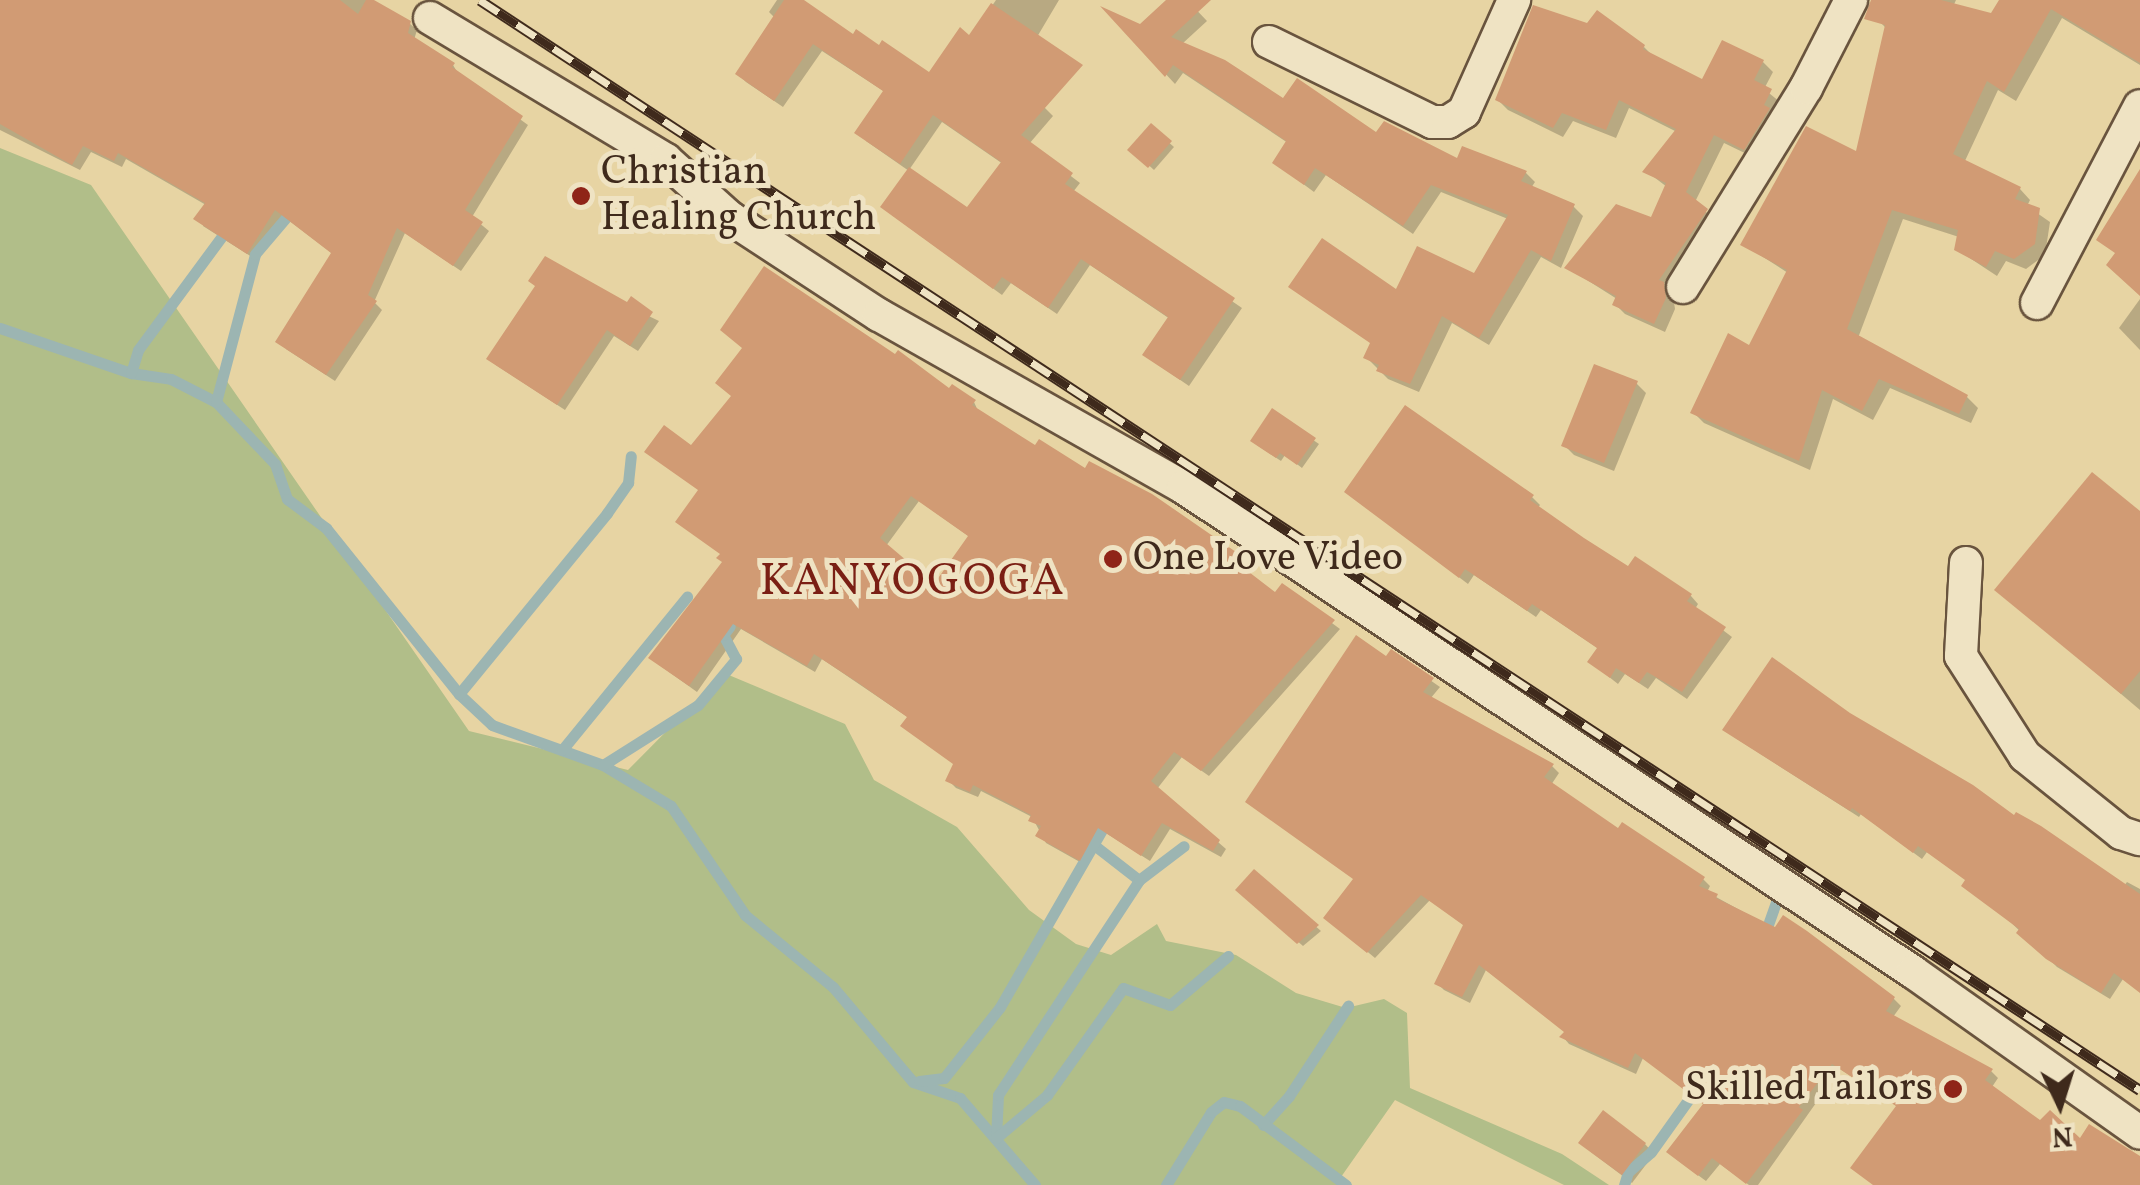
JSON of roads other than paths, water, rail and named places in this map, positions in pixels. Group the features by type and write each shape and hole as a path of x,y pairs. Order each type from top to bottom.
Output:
{"street":[{"path":"1269,42 1432,122 1448,122 1464,112 1514,0"},
{"path":"1683,287 1806,88 1851,0"},
{"path":"430,18 666,160 729,218 878,315 1184,487 1913,972 2140,1133"},
{"path":"2036,303 2140,106"},
{"path":"1966,563 1960,656 2025,756 2121,832 2140,839"}],"waterway":[{"path":"216,402 255,254 295,207"},
{"path":"131,373 138,350 228,228"},
{"path":"0,328 131,373 171,379 216,402 275,464 287,499 326,528 459,694 492,725 603,765 671,806 745,915 833,987 913,1082 960,1098 1035,1185"},
{"path":"459,694 607,513 628,483 631,456"},
{"path":"562,750 687,597"},
{"path":"603,765 698,705 736,659 723,635 730,626"},
{"path":"919,1081 944,1078 1000,1007 1108,819"},
{"path":"1094,845 1139,880"},
{"path":"996,1138 998,1095 1139,880 1184,846"},
{"path":"1764,936 1781,888"},
{"path":"996,1138 1047,1095 1123,988 1170,1005 1228,956"},
{"path":"1263,1125 1289,1096 1348,1006"},
{"path":"1624,1185 1628,1172 1651,1152 1698,1086"},
{"path":"1166,1185 1211,1112 1224,1102 1240,1106 1346,1185"}],"railway":[{"path":"480,0 2140,1090"}],"place":[{"name":"Christian Healing Church","path":"581,196"},
{"name":"One Love Video","path":"1113,559"},
{"name":"Skilled Tailors","path":"1953,1089"}],"district":[{"name":"KANYOGOGA","path":"913,583"}]}
